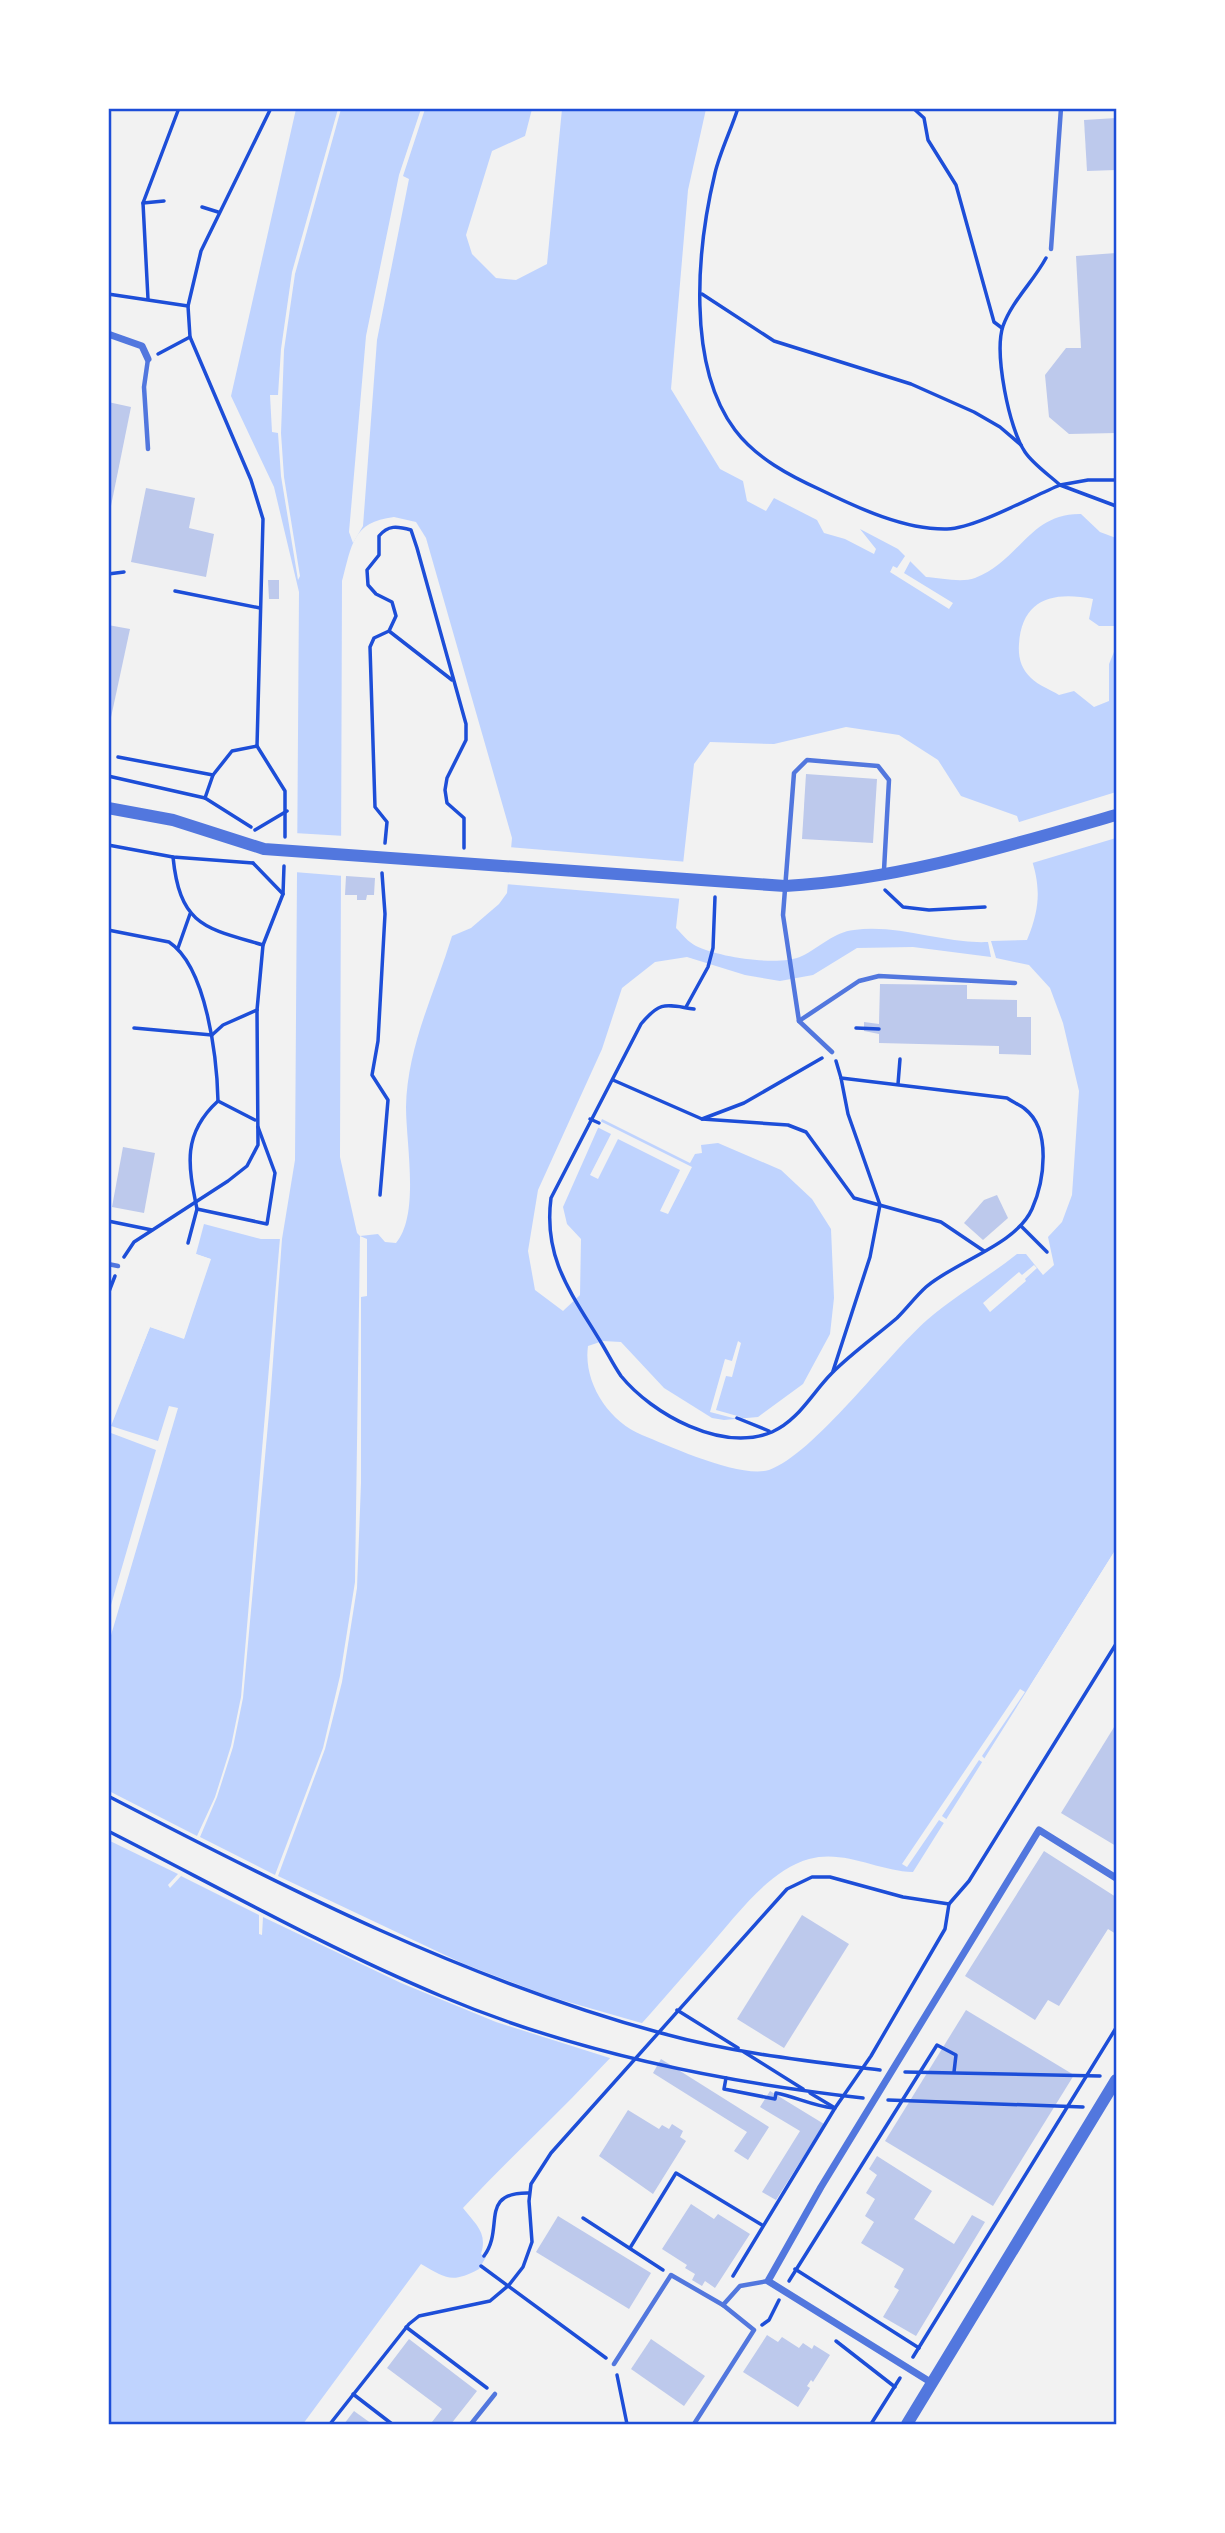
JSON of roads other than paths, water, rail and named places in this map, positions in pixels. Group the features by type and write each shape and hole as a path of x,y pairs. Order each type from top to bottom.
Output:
{"street":[{"path":"108,334 142,346 148,359"},
{"path":"110,809 173,820 264,849 785,886 884,873 1016,844 1116,815"},
{"path":"932,2384 768,2281 821,2187 1039,1830 1116,1878"},
{"path":"907,2424 1111,2078"}],"lane":[{"path":"1051,249 1061,108"},
{"path":"148,359 144,387 148,449"},
{"path":"832,1052 799,1021 783,915 794,773 807,760 878,766 890,780 884,873"},
{"path":"799,1021 859,981 879,976 1015,983"},
{"path":"108,1264 118,1266"},
{"path":"614,2364 671,2275 720,2304 754,2329 694,2424"},
{"path":"720,2304 740,2286 768,2281"},
{"path":"471,2424 495,2394"}],"water":[{"path":"296,109 532,109 525,136 492,151 466,235 472,254 496,278 516,280 547,264 562,109 706,109 688,190 671,389 720,469 743,481 747,501 766,511 774,498 817,520 824,533 845,539 874,554 876,549 860,529 898,549 926,577 951,580 975,578 990,570 1036,529 1063,516 1081,514 1100,532 1116,538 1116,632 1114,626 1099,626 1089,619 1093,599 1065,596 1053,598 1033,608 1026,617 1021,629 1019,649 1023,667 1034,681 1059,695 1074,691 1094,707 1109,701 1109,664 1116,647 1116,1549 913,1872 848,1858 822,1857 794,1865 766,1885 608,2061 463,2208 482,2234 481,2254 486,2257 479,2269 455,2278 437,2273 421,2264 303,2424 109,2424 108,1431 150,1327 184,1338 210,1259 196,1254 204,1224 261,1239 282,1239 295,1160 299,592 274,487 231,396","holes":["394,517 416,522 426,538 512,838 507,893 499,904 471,928 452,936 423,1020 411,1063 406,1107 410,1178 408,1215 396,1243 385,1242 378,1234 360,1236 357,1233 340,1157 342,581 356,537 370,524","846,727 899,735 938,760 961,796 1017,816 1036,877 1038,891 1034,922 1027,940 991,941 996,958 1029,965 1050,988 1063,1023 1079,1091 1072,1195 1062,1222 1048,1237 1054,1265 1043,1275 1026,1254 1017,1254 927,1320 807,1445 769,1470 741,1470 705,1460 630,1429 600,1399 587,1360 588,1346 603,1341 621,1342 664,1388 712,1418 724,1420 758,1417 803,1384 830,1334 834,1298 831,1229 812,1199 781,1170 718,1143 701,1145 702,1153 695,1154 690,1163 602,1119 563,1207 567,1224 581,1239 580,1295 563,1311 535,1290 528,1251 538,1190 602,1049 622,988 655,962 687,957 745,975 780,981 813,975 857,948 913,947 991,957 988,942 871,929 847,931 792,959 764,961 706,950 696,946 676,928 694,764 710,742 774,744"]}]}
